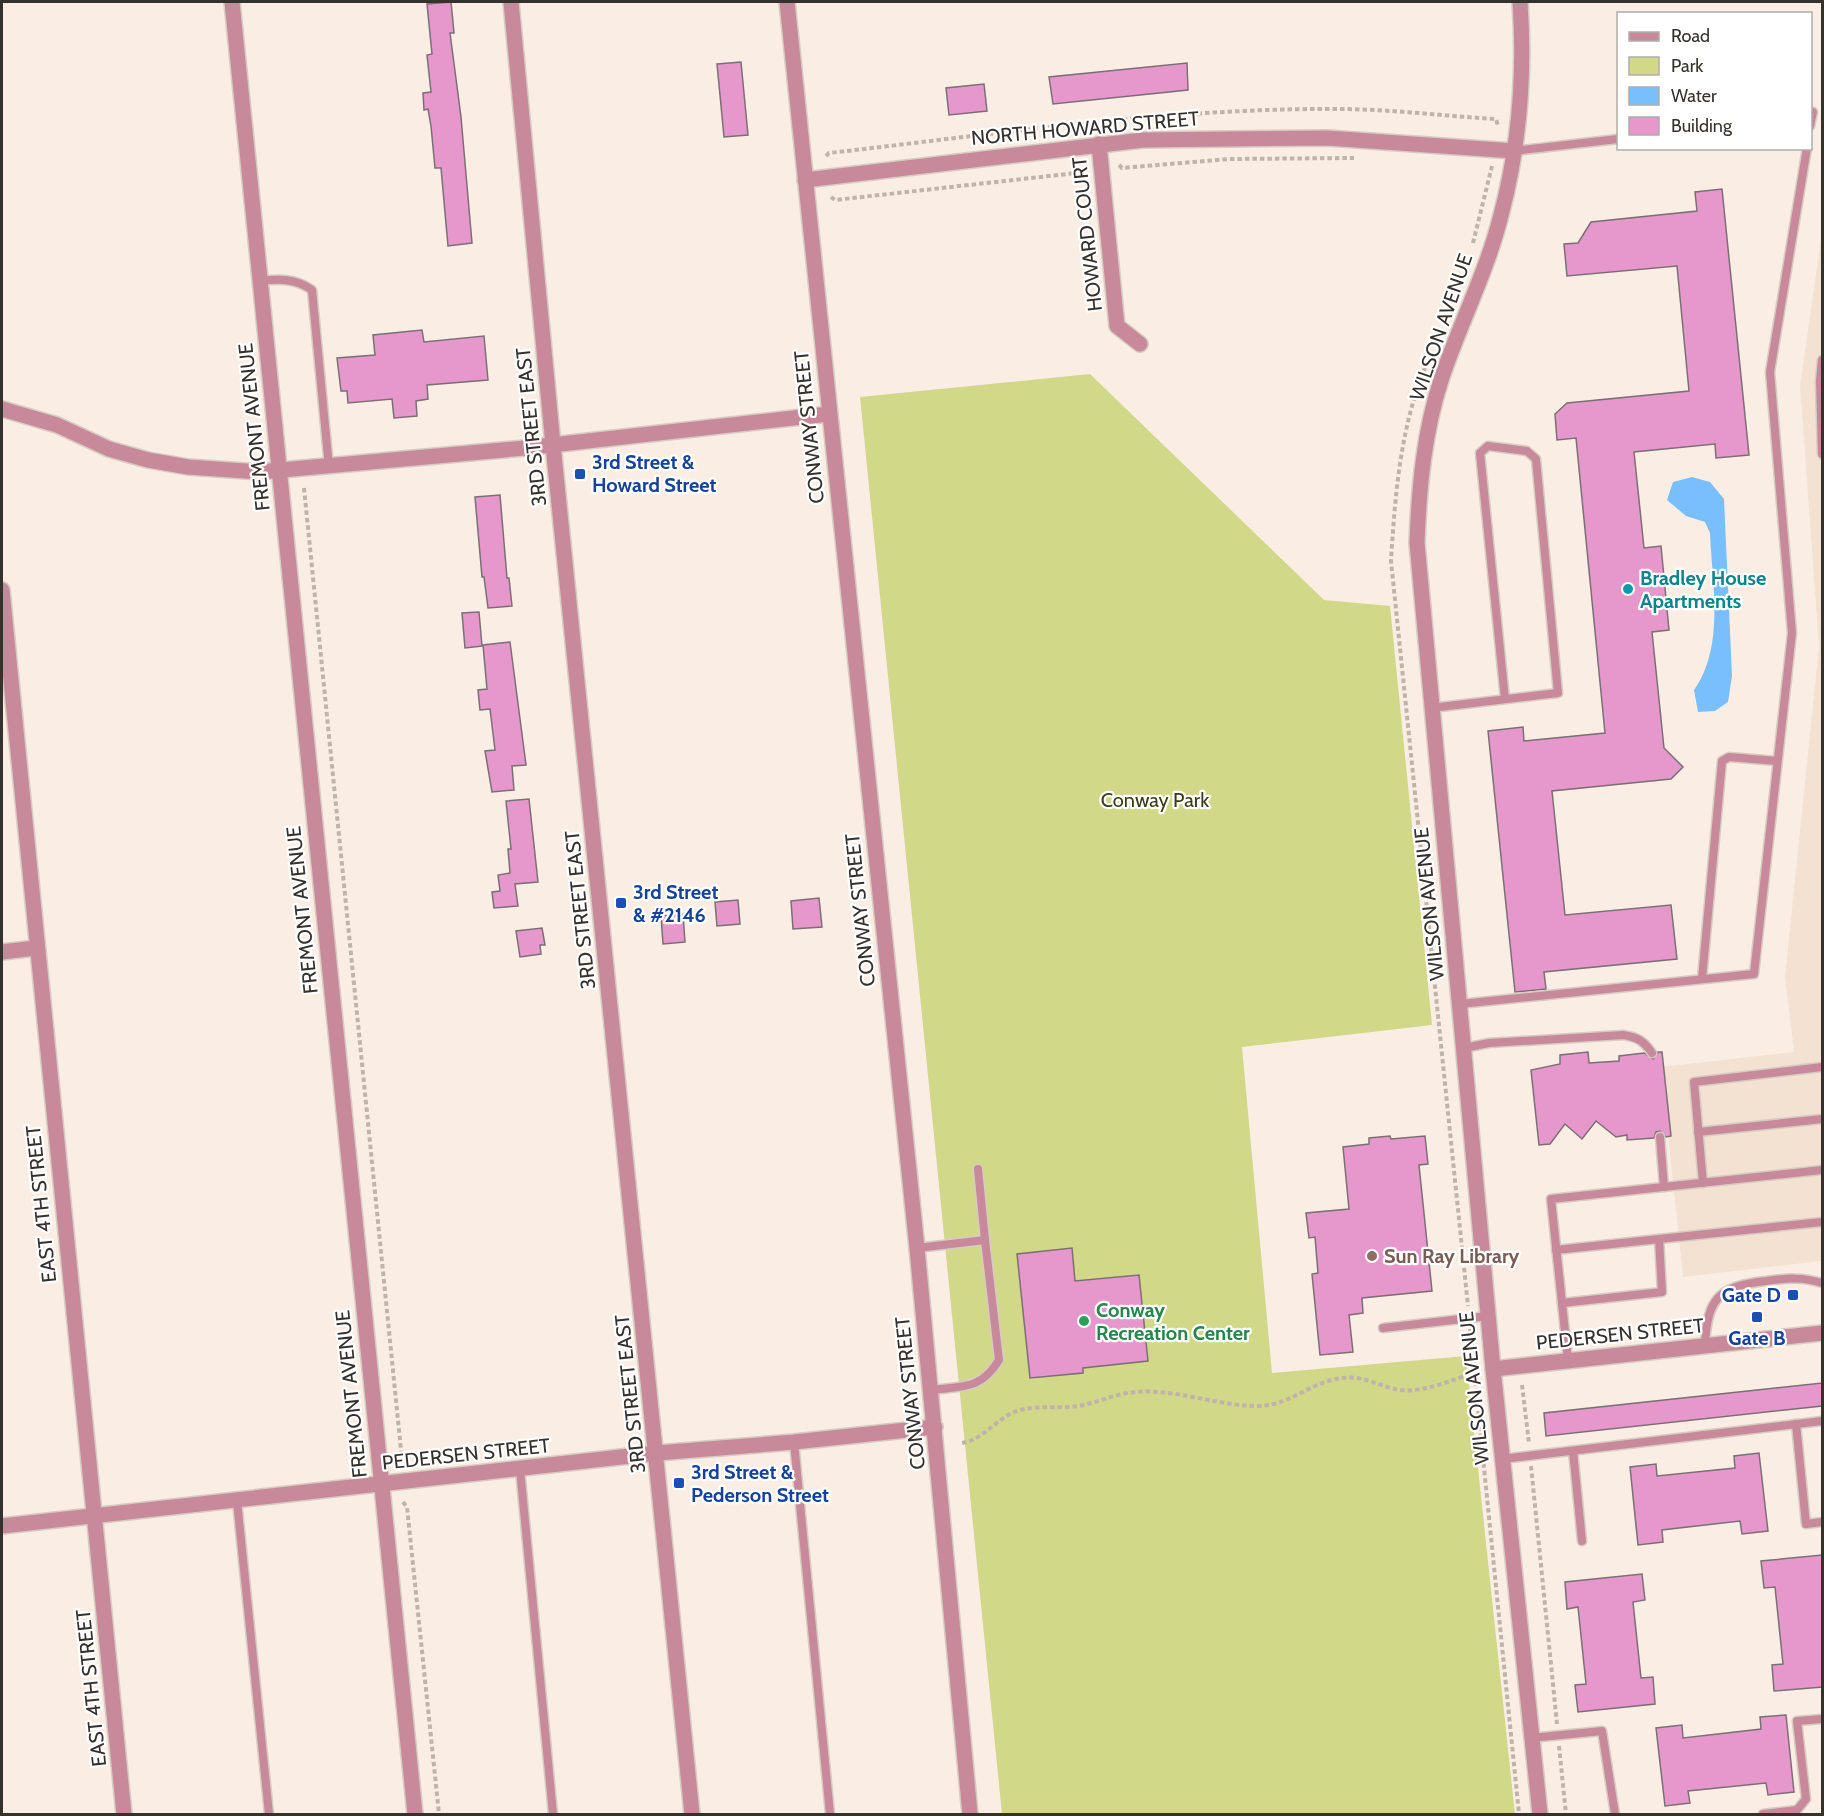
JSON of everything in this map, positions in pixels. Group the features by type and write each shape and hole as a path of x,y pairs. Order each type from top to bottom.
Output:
{"street":[{"name":"FREMONT AVENUE","path":"232,2 415,1815"},
{"name":"3RD STREET EAST","path":"511,2 553,445 692,1815"},
{"name":"CONWAY STREET","path":"787,2 917,1248 970,1815"},
{"name":"WILSON AVENUE","path":"1520,2 1520,96 1514,151 1500,218 1482,277 1443,377 1425,450 1419,488 1417,543 1493,1369 1540,1815"},
{"name":"NORTH HOWARD STREET","path":"805,180 1099,144 1225,137 1328,138 1514,151"},
{"name":"HOWARD COURT","path":"1099,144 1117,326 1140,344"},
{"path":"2,409 57,425 109,449 148,460 231,472 280,472 329,468 829,414"},
{"name":"EAST 4TH STREET","path":"2,590 124,1815"},
{"path":"2,952 36,948"},
{"name":"PEDERSEN STREET","path":"1493,1369 1822,1333"},
{"name":"PEDERSEN STREET","path":"2,1526 657,1453 794,1442 934,1427"}],"lane":[{"path":"1514,151 1617,140"},
{"path":"1460,1004 1754,974 1791,633 1770,372 1807,150"},
{"path":"260,281 284,279 302,283 312,290 329,468"},
{"path":"1822,360 1820,381 1822,454"},
{"path":"1431,708 1558,693 1536,459 1527,451 1488,446 1480,453 1505,699"},
{"path":"1702,979 1722,761 1729,757 1777,761"},
{"path":"1464,1048 1489,1043 1623,1035 1635,1036 1646,1043 1652,1053"},
{"path":"1703,1182 1694,1082 1822,1067"},
{"path":"1698,1132 1822,1119"},
{"path":"1660,1137 1664,1187"},
{"path":"931,1390 975,1384 989,1376 999,1360 978,1169"},
{"path":"1568,1360 1551,1199 1822,1170"},
{"path":"1556,1250 1822,1222"},
{"path":"1562,1303 1662,1292 1659,1239"},
{"path":"917,1248 985,1240"},
{"path":"1705,1346 1708,1313 1721,1293 1731,1286 1795,1277 1822,1283"},
{"path":"1383,1328 1488,1316"},
{"path":"1502,1459 1822,1421"},
{"path":"1796,1424 1806,1524 1822,1522"},
{"path":"794,1442 830,1815"},
{"path":"1573,1451 1582,1541"},
{"path":"520,1469 553,1815"},
{"path":"237,1501 269,1815"},
{"path":"1763,1815 1797,1810 1806,1799 1797,1721 1822,1719"},
{"path":"1531,1738 1602,1731 1615,1815"}],"path":[{"path":"1119,165 1122,168 1229,159 1361,158"},
{"path":"1484,164 1491,168"},
{"path":"831,197 835,200 1065,175 1076,173 1079,169"},
{"path":"304,488 402,1460 399,1467"},
{"path":"962,1443 975,1441 1018,1410 1079,1406 1128,1393 1159,1391 1218,1402 1258,1406 1283,1403 1325,1380 1346,1377 1400,1389 1420,1389 1493,1369"},
{"path":"1522,1385 1566,1815"},
{"path":"403,1502 407,1507 439,1815"}],"shaded area":[{"path":"1822,232 1822,1261 1683,1277 1661,1067 1794,1052 1785,977 1819,646 1800,386"}],"green space":[{"name":"Conway Park","path":"1090,374 1324,600 1390,606 1432,1025 1242,1047 1272,1373 1466,1356 1515,1814 1002,1814 860,397"}],"water":[{"path":"1692,477 1710,482 1724,499 1732,676 1728,702 1715,711 1698,712 1694,690 1704,673 1713,634 1714,593 1710,533 1705,522 1686,516 1667,500 1673,482"}],"building":[{"path":"451,2 454,33 450,33 461,117 472,243 448,246 441,168 435,168 431,126 428,109 424,110 423,93 431,92 427,55 432,54 427,4"},
{"path":"741,62 748,135 724,137 717,64"},
{"path":"1187,63 1188,90 1053,104 1049,77"},
{"path":"984,84 987,111 949,115 946,88"},
{"name":"Bradley House Apartments","path":"1722,189 1749,455 1716,458 1715,444 1634,452 1644,548 1661,546 1669,630 1652,632 1664,748 1683,767 1671,779 1552,791 1565,915 1671,905 1677,959 1544,972 1546,989 1515,992 1488,731 1523,727 1524,741 1605,733 1576,438 1557,440 1555,414 1567,403 1689,391 1677,266 1567,276 1564,244 1578,243 1591,222 1697,211 1695,192"},
{"path":"422,330 424,342 484,336 488,380 427,385 428,399 416,401 417,416 394,418 392,399 348,403 347,391 341,391 337,358 375,355 373,335"},
{"path":"500,495 507,578 509,578 512,606 488,608 484,577 482,577 475,497"},
{"path":"479,612 482,646 465,648 462,613"},
{"path":"510,642 526,765 512,766 514,790 492,792 485,751 495,750 490,709 480,710 478,690 487,689 483,645"},
{"path":"529,799 538,882 515,884 518,906 494,908 492,892 500,891 498,875 510,873 508,849 511,849 506,801"},
{"path":"819,898 822,927 793,929 791,901"},
{"path":"738,900 740,924 717,926 715,902"},
{"path":"683,914 685,942 663,944 661,916"},
{"path":"542,928 545,945 540,945 541,954 520,957 516,931"},
{"path":"1588,1052 1589,1063 1619,1061 1619,1056 1644,1053 1653,1059 1658,1052 1662,1052 1671,1136 1666,1137 1660,1131 1656,1132 1654,1138 1627,1140 1627,1135 1616,1137 1596,1121 1582,1139 1565,1124 1550,1144 1539,1145 1531,1070 1560,1064 1560,1055"},
{"name":"Sun Ray Library","path":"1390,1136 1391,1139 1425,1136 1428,1164 1419,1165 1432,1291 1362,1298 1363,1313 1349,1315 1353,1352 1320,1355 1312,1274 1318,1273 1315,1237 1309,1238 1306,1213 1349,1209 1343,1147 1369,1144 1369,1138"},
{"name":"Conway Recreation Center","path":"1072,1248 1075,1281 1139,1275 1148,1361 1083,1368 1083,1373 1030,1378 1017,1254"},
{"path":"1822,1383 1822,1406 1546,1436 1544,1413"},
{"path":"1759,1453 1768,1531 1742,1534 1740,1521 1662,1530 1663,1542 1638,1545 1630,1467 1656,1464 1657,1476 1735,1468 1734,1456"},
{"path":"1822,1555 1822,1687 1774,1691 1772,1665 1783,1664 1775,1587 1764,1588 1761,1561"},
{"path":"1642,1574 1645,1600 1633,1602 1641,1678 1653,1677 1655,1704 1578,1712 1575,1685 1586,1684 1578,1607 1567,1609 1565,1582"},
{"path":"1786,1715 1794,1792 1768,1795 1766,1783 1688,1791 1690,1803 1665,1806 1656,1728 1682,1725 1683,1738 1761,1729 1760,1717"}],"place":[{"name":"3rd Street & Howard Street","path":"580,474"},
{"name":"Bradley House Apartments","path":"1628,589"},
{"name":"3rd Street & #2146","path":"621,903"},
{"name":"Sun Ray Library","path":"1372,1256"},
{"name":"Gate D","path":"1793,1295"},
{"name":"Gate B","path":"1757,1317"},
{"name":"Conway Recreation Center","path":"1084,1321"},
{"name":"3rd Street & Pederson Street","path":"679,1483"}]}
